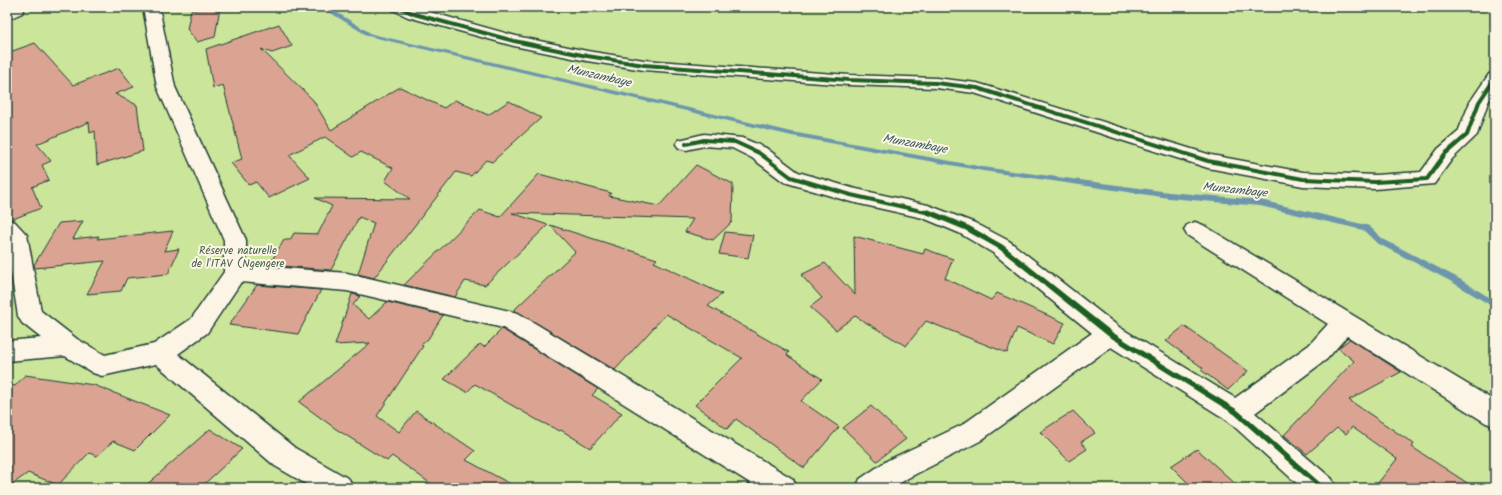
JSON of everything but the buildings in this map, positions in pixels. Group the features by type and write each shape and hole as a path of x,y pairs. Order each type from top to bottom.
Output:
{"street":[{"path":"7,15 16,10 17,7"},
{"path":"7,227 16,235 30,316 68,346 102,366 160,353 199,326 235,273 235,240 166,87 150,9 151,7"},
{"path":"399,7 414,14 514,41 587,56 637,64 849,80 936,83 977,88 1208,161 1303,179 1375,182 1427,179 1444,154 1467,135 1479,102 1495,78"},
{"path":"686,144 704,140 735,142 759,153 791,177 851,195 928,212 967,228 1001,248 1110,334 1236,412 1322,488"},
{"path":"1195,230 1495,415"},
{"path":"235,273 347,282 510,320 783,488"},
{"path":"1236,412 1318,352 1345,322"},
{"path":"870,488 898,469 972,433 1110,334"},
{"path":"7,351 68,346"},
{"path":"160,353 285,457 339,488"}],"green space":[{"name":"Réserve naturelle de l'ITAV (Ngengere","path":"7,7 1495,7 1495,488 7,488"}],"waterway":[{"name":"Munzambaye","path":"324,7 370,35 792,134 983,169 1169,195 1260,203 1366,228 1380,241 1455,280 1495,305"}],"cycle path":[{"path":"399,7 414,14 514,41 587,56 644,65 849,80 936,83 977,88 1208,161 1303,179 1375,182 1427,179 1445,154 1467,135 1479,102 1495,78"},
{"path":"686,144 704,140 735,142 759,153 791,177 851,195 928,212 967,228 1001,247 1110,334 1236,412 1322,488"}]}
